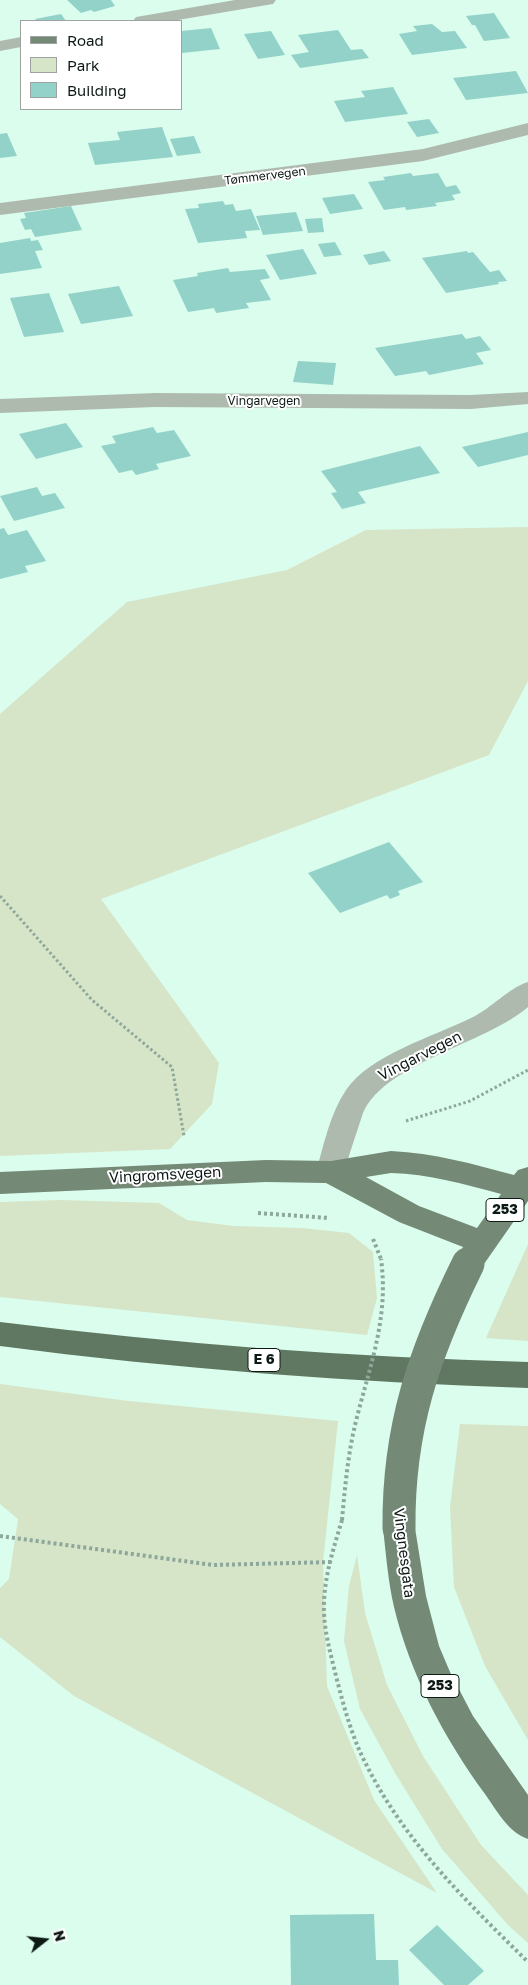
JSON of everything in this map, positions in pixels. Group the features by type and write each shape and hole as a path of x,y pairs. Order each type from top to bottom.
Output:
{"highway":[{"name":"E 6","path":"0,1334 87,1345 381,1370 528,1376"}],"main road":[{"name":"Vingromsvegen","path":"0,1183 266,1170 331,1172 391,1162 417,1163 524,1183"},
{"name":"Vingromsvegen","path":"331,1172 409,1214 475,1253"},
{"name":"253","path":"475,1253 524,1183"},
{"name":"Vingnesgata","path":"475,1253 445,1307 432,1340 413,1400 402,1444 398,1482 399,1528 405,1579 414,1620 432,1669 455,1718 488,1772 528,1823"}],"street":[{"path":"148,20 267,0"},
{"path":"0,46 20,42"},
{"name":"Tømmervegen","path":"0,210 423,155 528,129"},
{"name":"Vingarvegen","path":"0,406 155,400 471,402 528,398"},
{"name":"Vingarvegen","path":"331,1172 350,1111 357,1096 370,1082 389,1070 498,1016 528,992"}],"path":[{"path":"0,896 92,1000 172,1067 185,1142"},
{"path":"406,1121 470,1101 528,1070"},
{"path":"250,1212 308,1215 335,1219"},
{"path":"370,1232 381,1260 386,1283 385,1304 356,1421 348,1465 342,1520 331,1562 324,1612 332,1662 345,1715 373,1778 409,1834 454,1887 528,1962"},
{"path":"0,1536 213,1565 331,1562"}],"green space":[{"path":"528,527 528,681 489,755 101,899 219,1063 212,1104 170,1149 0,1156 0,714 127,602 287,570 366,530"},
{"path":"62,1200 159,1203 187,1220 233,1226 302,1228 349,1233 373,1252 377,1298 367,1335 0,1297 0,1202"},
{"path":"528,1244 528,1341 486,1338"},
{"path":"0,1384 128,1401 338,1421 323,1562 327,1686 374,1800 437,1893 74,1696 0,1637 0,1588 9,1579 18,1519 0,1504"},
{"path":"460,1424 528,1426 528,1740 485,1666 454,1587 450,1507"},
{"path":"357,1555 365,1613 387,1685 423,1756 481,1845 528,1895 528,1943 508,1925 442,1849 395,1773 360,1709 344,1641 349,1586"}],"building":[{"path":"67,0 111,0 115,6 94,12 91,10 81,13"},
{"path":"494,13 510,38 484,41 475,25 472,25 466,16"},
{"path":"61,14 65,20 36,20"},
{"path":"432,24 442,32 455,31 467,48 412,55 399,34 417,31 413,26"},
{"path":"211,28 220,49 182,53 182,31"},
{"path":"338,30 351,50 362,49 369,58 300,68 291,55 309,52 298,35"},
{"path":"271,31 285,55 258,59 244,34"},
{"path":"516,71 528,93 466,100 453,78"},
{"path":"393,87 408,114 345,122 334,101 365,97 361,91"},
{"path":"429,119 439,133 417,137 407,122"},
{"path":"162,127 173,157 95,165 88,143 120,140 117,132"},
{"path":"7,133 17,156 0,158 0,134"},
{"path":"194,136 201,153 177,156 170,139"},
{"path":"411,173 413,176 438,173 446,187 456,185 461,193 452,195 455,200 435,203 437,206 406,210 405,207 384,210 368,182 385,180 383,177"},
{"path":"354,194 363,209 330,214 322,198"},
{"path":"223,201 225,205 233,204 236,211 251,209 260,230 245,231 247,238 198,243 185,209 199,208 198,204"},
{"path":"71,206 82,230 35,237 31,229 25,230 20,219 26,218 24,213"},
{"path":"296,212 303,231 263,235 256,216"},
{"path":"322,218 324,232 308,233 305,219"},
{"path":"30,238 31,241 38,240 43,250 35,251 42,268 0,274 0,243"},
{"path":"335,242 342,255 324,257 318,244"},
{"path":"303,249 317,274 280,280 266,255"},
{"path":"384,251 391,261 369,265 363,255"},
{"path":"467,251 468,253 473,252 490,272 499,270 507,281 446,293 422,258"},
{"path":"228,268 230,272 265,269 270,278 260,280 271,300 246,303 249,308 216,313 214,308 188,312 173,280 198,276 197,273"},
{"path":"119,286 133,316 81,324 68,294"},
{"path":"49,293 64,332 24,337 10,298"},
{"path":"462,334 466,339 480,336 491,350 476,353 484,364 429,375 426,371 395,376 375,348"},
{"path":"298,361 336,363 333,385 293,382"},
{"path":"66,423 83,447 36,459 19,434"},
{"path":"153,427 157,433 174,430 191,456 156,464 159,469 136,475 132,470 119,473 101,446 116,443 112,436"},
{"path":"528,432 528,455 478,467 462,447"},
{"path":"420,446 440,473 358,492 366,503 342,509 331,493 337,492 321,471"},
{"path":"37,487 42,496 55,493 65,508 14,521 0,496"},
{"path":"4,528 8,535 27,530 46,561 25,566 28,572 0,579 0,529"},
{"path":"389,842 423,882 398,891 400,895 390,899 387,895 340,913 308,873"},
{"path":"374,1914 376,1960 398,1960 399,1985 291,1985 290,1915"},
{"path":"437,1925 484,1971 468,1985 444,1985 409,1950"}]}
